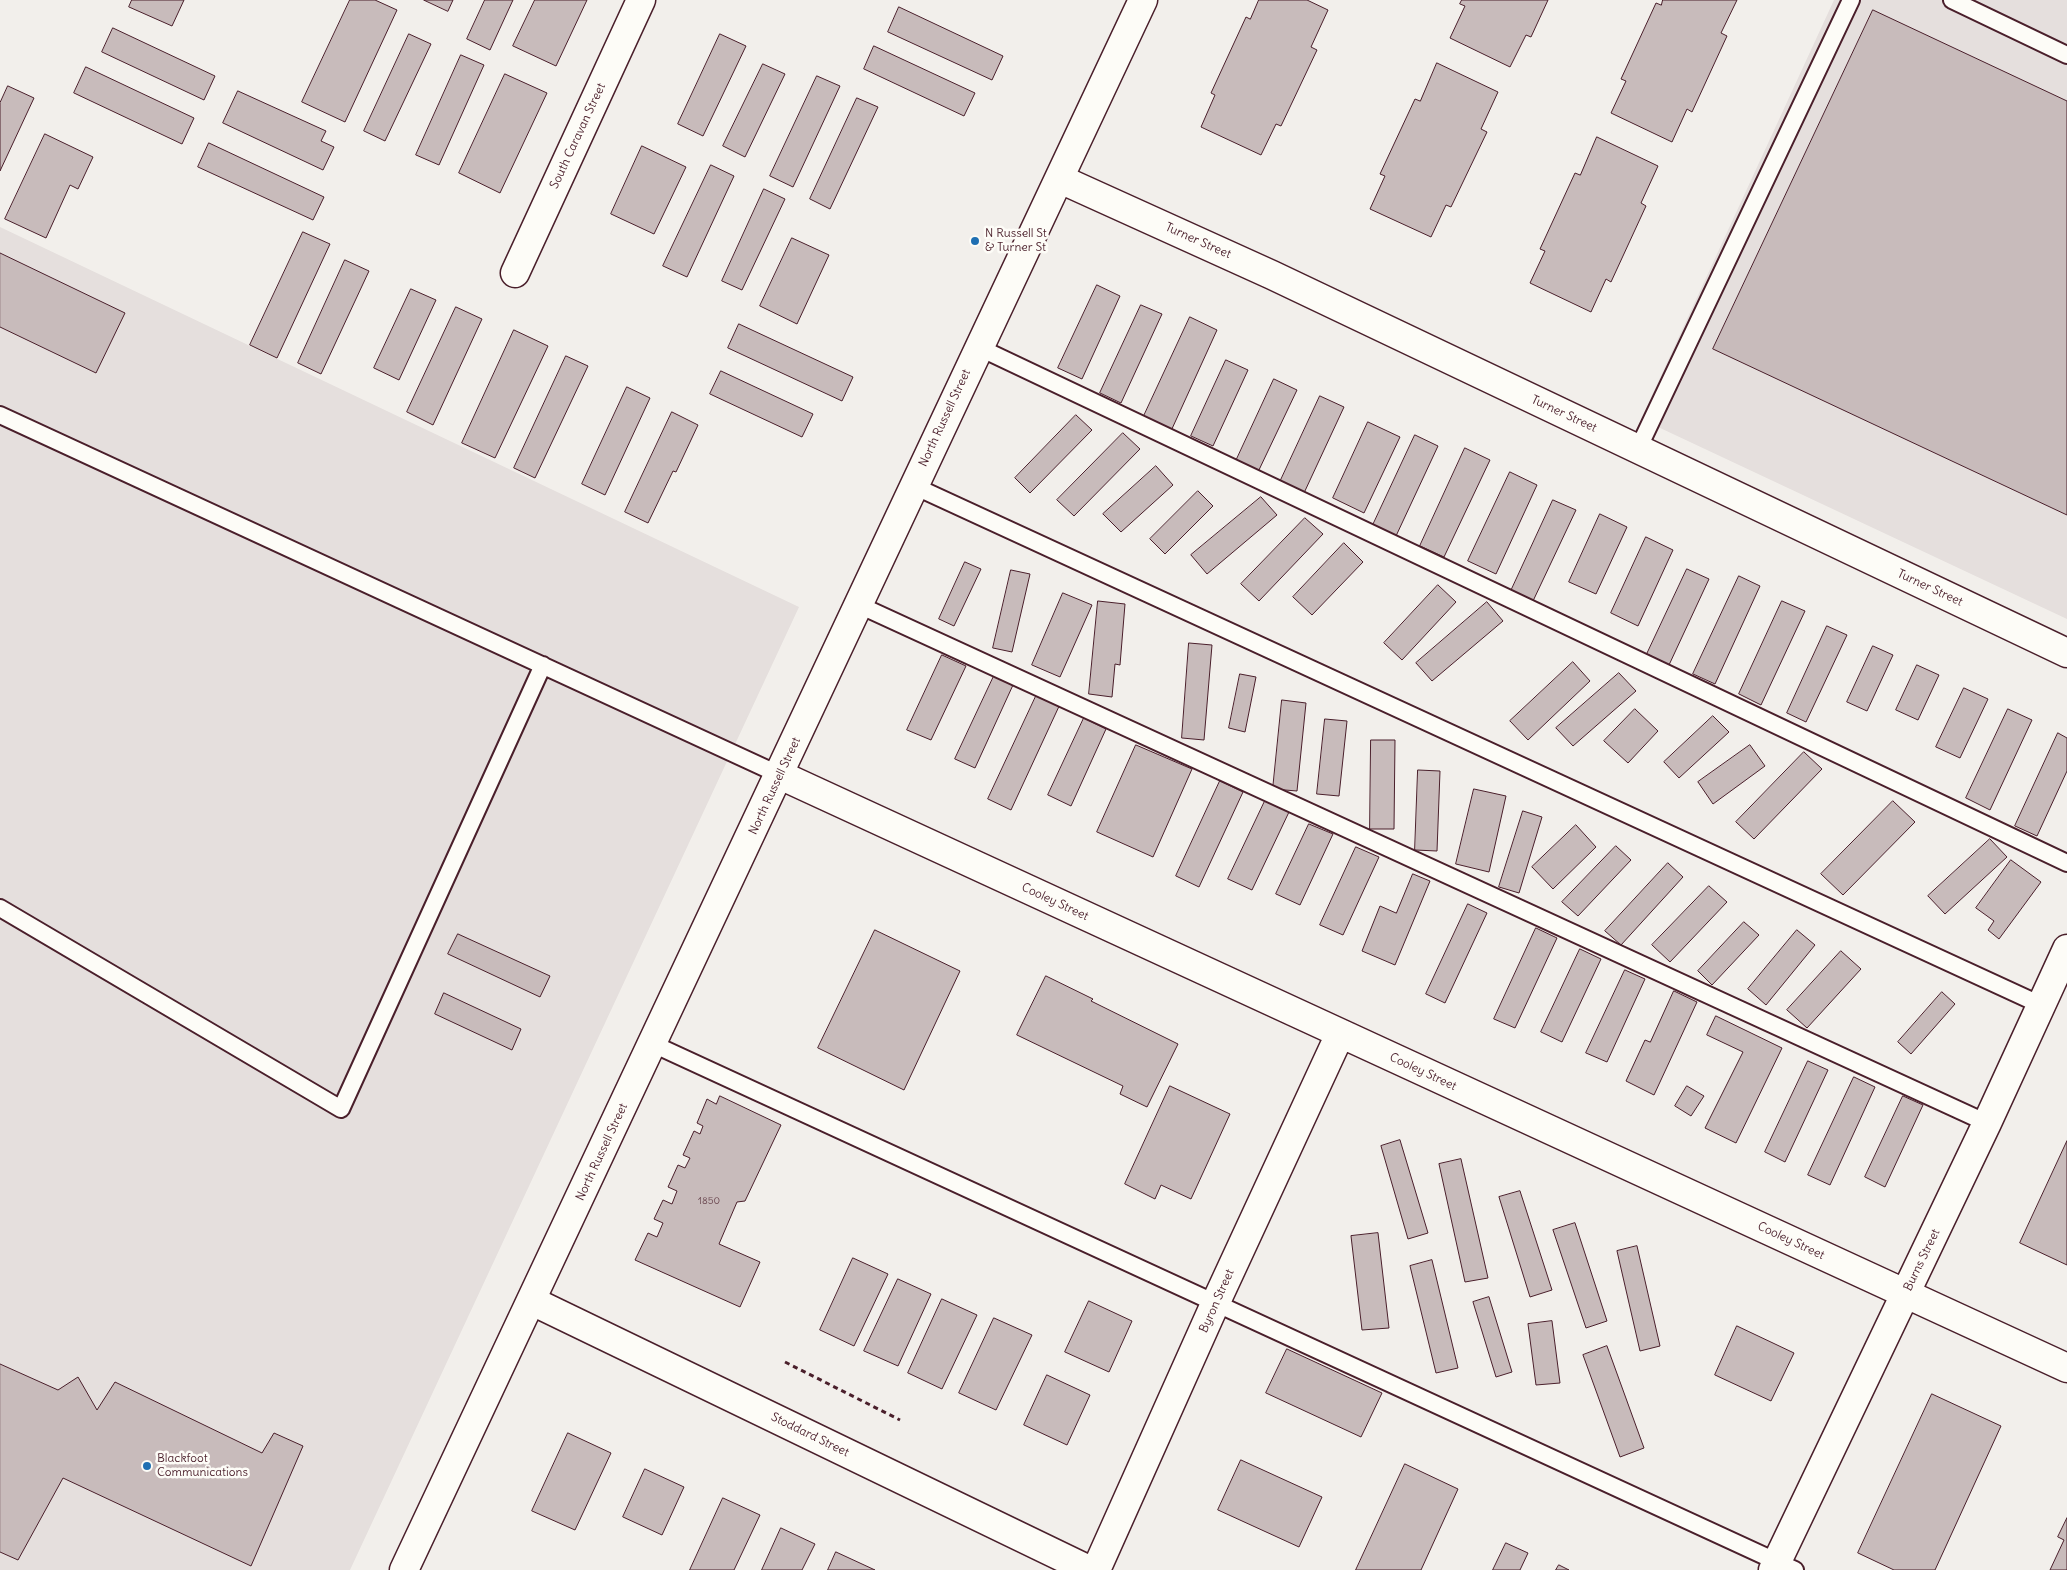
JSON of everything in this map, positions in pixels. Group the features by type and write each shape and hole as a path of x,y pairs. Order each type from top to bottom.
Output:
{"street":[{"name":"South Caravan Street","path":"515,273 641,0"},
{"name":"North Russell Street","path":"404,1570 859,606 978,347 1060,179 1143,0"},
{"name":"Turner Street","path":"1060,179 1272,275 2067,653"},
{"name":"Cooley Street","path":"780,774 2067,1368"},
{"name":"Burns Street","path":"1782,1567 1906,1294 1988,1123 2067,949"},
{"name":"Byron Street","path":"1096,1570 1215,1304 1340,1034"},
{"name":"Stoddard Street","path":"532,1301 1089,1570"}],"lane":[{"path":"1638,449 1851,0"},
{"path":"1952,0 2067,55"},
{"path":"978,347 2067,864"},
{"path":"0,415 780,774"},
{"path":"914,486 2041,1005"},
{"path":"859,606 1988,1123"},
{"path":"0,908 341,1109 543,665"},
{"path":"653,1044 1782,1567"}],"path":[{"path":"785,1362 900,1420"}],"shaded area":[{"path":"1834,0 2067,0 2067,619 1641,419"},
{"path":"0,227 799,607 350,1570 0,1570"}],"building":[{"path":"132,0 184,0 172,26 129,7"},
{"path":"350,0 375,0 397,10 345,122 302,102"},
{"path":"424,0 453,0 448,11"},
{"path":"485,0 513,0 490,50 467,39"},
{"path":"535,0 587,0 556,66 513,46"},
{"path":"1259,0 1307,0 1328,10 1311,47 1317,50 1281,126 1276,124 1261,155 1201,127 1215,95 1211,93 1246,17 1250,19"},
{"path":"1462,0 1548,0 1531,37 1526,35 1510,67 1450,38 1465,6 1460,4"},
{"path":"1663,0 1737,0 1721,33 1727,36 1692,112 1687,109 1672,142 1611,113 1626,81 1621,79 1656,3 1661,5"},
{"path":"899,7 1003,56 992,80 888,32"},
{"path":"1873,10 2067,101 2067,515 1713,349"},
{"path":"113,28 215,76 204,100 102,52"},
{"path":"409,34 431,44 385,141 364,131"},
{"path":"720,34 746,46 703,136 678,124"},
{"path":"874,46 975,93 964,116 864,69"},
{"path":"461,55 484,65 439,165 416,155"},
{"path":"1437,63 1498,92 1481,129 1487,132 1451,207 1446,205 1431,237 1370,209 1385,176 1380,174 1415,99 1420,101"},
{"path":"763,64 785,74 745,157 723,146"},
{"path":"86,67 194,118 182,144 74,93"},
{"path":"505,74 547,93 500,193 459,173"},
{"path":"817,76 840,86 793,187 770,176"},
{"path":"8,86 34,98 0,171 0,103"},
{"path":"238,91 326,131 321,141 334,147 323,170 223,123"},
{"path":"857,98 878,107 830,209 810,199"},
{"path":"45,134 93,157 78,189 70,185 46,238 5,219"},
{"path":"1597,137 1658,166 1641,203 1646,206 1611,282 1606,279 1591,312 1530,283 1545,251 1540,249 1575,173 1580,175"},
{"path":"209,143 324,197 313,220 198,167"},
{"path":"642,146 686,167 654,234 611,214"},
{"path":"711,165 734,176 687,277 663,266"},
{"path":"764,189 785,199 742,290 722,281"},
{"path":"303,232 330,244 277,358 250,345"},
{"path":"792,238 829,255 797,324 760,306"},
{"path":"0,253 125,313 96,373 0,327"},
{"path":"345,260 369,271 321,374 298,363"},
{"path":"1097,285 1120,296 1082,379 1058,368"},
{"path":"411,289 436,300 399,380 374,368"},
{"path":"1141,305 1162,314 1121,403 1100,393"},
{"path":"456,307 482,319 433,425 407,412"},
{"path":"1190,317 1217,330 1171,431 1143,418"},
{"path":"739,324 853,377 842,401 728,348"},
{"path":"514,330 548,346 495,458 462,443"},
{"path":"566,356 588,366 535,478 514,468"},
{"path":"1226,360 1248,370 1213,446 1191,436"},
{"path":"721,371 813,414 802,437 710,394"},
{"path":"1274,379 1297,390 1258,472 1236,461"},
{"path":"627,387 650,398 605,495 582,484"},
{"path":"1320,396 1344,407 1304,493 1280,482"},
{"path":"672,412 698,425 676,472 673,471 648,523 625,512"},
{"path":"1076,415 1092,430 1030,493 1015,478"},
{"path":"1368,422 1400,437 1364,513 1333,498"},
{"path":"1123,433 1140,449 1074,516 1057,500"},
{"path":"1415,435 1438,446 1396,536 1373,525"},
{"path":"1465,448 1490,460 1444,557 1420,546"},
{"path":"1156,466 1173,485 1121,532 1103,514"},
{"path":"1510,472 1537,485 1496,574 1468,561"},
{"path":"1198,491 1213,506 1165,554 1150,539"},
{"path":"1261,497 1277,515 1207,574 1191,555"},
{"path":"1553,500 1576,510 1533,601 1511,591"},
{"path":"1600,514 1627,527 1596,594 1569,582"},
{"path":"1305,518 1323,534 1259,601 1241,584"},
{"path":"1646,537 1673,550 1638,626 1611,613"},
{"path":"1344,543 1363,562 1312,615 1293,597"},
{"path":"965,562 981,569 954,626 939,619"},
{"path":"1687,569 1709,579 1669,665 1647,654"},
{"path":"1011,570 1030,574 1012,652 993,648"},
{"path":"1739,576 1760,586 1715,684 1693,674"},
{"path":"1438,585 1456,602 1402,660 1384,643"},
{"path":"1063,593 1092,605 1060,677 1032,665"},
{"path":"1098,601 1125,604 1120,665 1115,664 1112,697 1089,694"},
{"path":"1782,601 1805,611 1761,705 1739,694"},
{"path":"1487,602 1503,621 1432,681 1416,663"},
{"path":"1827,626 1847,635 1806,722 1787,713"},
{"path":"1189,643 1212,645 1204,740 1182,738"},
{"path":"1873,646 1893,655 1867,711 1847,702"},
{"path":"942,655 966,666 931,740 907,730"},
{"path":"1573,662 1590,681 1528,740 1510,721"},
{"path":"1917,665 1939,675 1918,720 1896,710"},
{"path":"1619,673 1636,691 1573,746 1556,728"},
{"path":"1240,674 1256,677 1245,732 1229,728"},
{"path":"994,676 1013,685 975,768 955,759"},
{"path":"1964,688 1988,699 1960,758 1936,747"},
{"path":"1038,692 1061,702 1011,810 988,799"},
{"path":"1282,700 1306,703 1297,791 1273,789"},
{"path":"1635,709 1658,731 1628,763 1604,741"},
{"path":"2008,709 2032,720 1990,810 1966,798"},
{"path":"1713,716 1729,732 1679,778 1664,762"},
{"path":"1084,718 1106,729 1071,806 1048,795"},
{"path":"1325,719 1347,721 1339,796 1317,794"},
{"path":"2058,733 2067,738 2067,771 2037,836 2015,826"},
{"path":"1371,740 1395,740 1394,829 1370,829"},
{"path":"1136,745 1192,769 1153,857 1097,832"},
{"path":"1750,745 1765,766 1713,804 1698,782"},
{"path":"1804,752 1822,769 1754,839 1736,822"},
{"path":"1418,770 1440,771 1437,851 1415,850"},
{"path":"1220,781 1243,792 1199,887 1176,876"},
{"path":"1474,789 1506,796 1489,872 1456,864"},
{"path":"1265,801 1289,812 1252,890 1228,879"},
{"path":"1893,801 1915,822 1843,895 1821,874"},
{"path":"1523,811 1542,817 1519,893 1499,887"},
{"path":"1309,824 1333,834 1300,905 1276,894"},
{"path":"1576,825 1596,847 1553,889 1532,867"},
{"path":"1990,839 2007,857 1945,914 1928,896"},
{"path":"1616,846 1631,860 1578,916 1562,902"},
{"path":"1356,847 1379,857 1343,935 1320,925"},
{"path":"2011,860 2041,882 1999,939 1988,930 1994,921 1976,908"},
{"path":"1668,863 1683,877 1621,945 1605,931"},
{"path":"1413,874 1430,881 1395,965 1362,951 1380,906 1396,913"},
{"path":"1709,886 1727,902 1670,962 1652,945"},
{"path":"1468,904 1487,913 1445,1003 1426,994"},
{"path":"1744,922 1759,935 1712,985 1698,971"},
{"path":"1536,928 1557,938 1515,1028 1494,1019"},
{"path":"875,930 960,971 904,1090 818,1048"},
{"path":"1797,930 1815,945 1766,1005 1748,989"},
{"path":"458,934 550,976 540,997 448,954"},
{"path":"1580,949 1601,959 1562,1042 1541,1032"},
{"path":"1841,951 1861,969 1807,1028 1787,1010"},
{"path":"1625,970 1645,979 1607,1062 1586,1053"},
{"path":"1046,976 1093,999 1091,1001 1178,1044 1147,1107 1120,1094 1123,1086 1017,1035"},
{"path":"1674,991 1697,1002 1654,1095 1626,1081 1645,1040 1650,1042"},
{"path":"1942,992 1955,1004 1911,1054 1898,1042"},
{"path":"444,993 521,1029 512,1050 435,1014"},
{"path":"1716,1016 1782,1048 1736,1143 1705,1128 1743,1052 1707,1035"},
{"path":"1808,1061 1828,1070 1785,1162 1765,1152"},
{"path":"1854,1077 1875,1087 1830,1185 1808,1175"},
{"path":"1170,1086 1230,1114 1191,1199 1161,1185 1155,1199 1125,1184"},
{"path":"1687,1086 1704,1096 1691,1116 1675,1106"},
{"path":"720,1096 781,1125 745,1201 737,1202 719,1244 760,1262 740,1307 635,1260 648,1233 657,1237 663,1223 654,1219 663,1200 672,1204 677,1191 668,1187 678,1165 685,1168 690,1158 683,1155 694,1131 700,1134 703,1126 697,1123 707,1099 716,1104"},
{"path":"1903,1096 1923,1105 1885,1187 1865,1177"},
{"path":"1400,1140 1428,1233 1408,1239 1381,1146"},
{"path":"2067,1141 2067,1265 2020,1243"},
{"path":"1461,1159 1488,1278 1465,1282 1439,1164"},
{"path":"1520,1191 1552,1290 1530,1297 1499,1197"},
{"path":"1575,1223 1607,1321 1586,1328 1553,1230"},
{"path":"1378,1233 1389,1328 1362,1330 1351,1236"},
{"path":"1637,1246 1660,1346 1640,1351 1617,1251"},
{"path":"853,1258 888,1274 854,1346 820,1330"},
{"path":"1432,1260 1458,1368 1436,1373 1410,1266"},
{"path":"898,1279 931,1294 898,1366 864,1351"},
{"path":"1489,1297 1512,1372 1496,1377 1473,1302"},
{"path":"942,1299 977,1315 942,1389 908,1373"},
{"path":"1089,1301 1132,1321 1109,1372 1065,1352"},
{"path":"994,1318 1032,1335 996,1410 959,1393"},
{"path":"1552,1321 1560,1383 1536,1385 1528,1324"},
{"path":"1737,1326 1794,1353 1771,1401 1715,1375"},
{"path":"1607,1346 1644,1448 1620,1457 1583,1355"},
{"path":"1287,1349 1382,1393 1361,1437 1266,1393"},
{"name":"Blackfoot Communications","path":"0,1364 58,1390 78,1377 97,1410 115,1382 262,1453 274,1433 303,1446 251,1566 63,1478 18,1560 0,1552"},
{"path":"1047,1375 1090,1395 1067,1445 1024,1425"},
{"path":"1932,1394 2001,1426 1935,1570 1894,1570 1858,1553"},
{"path":"568,1433 611,1453 575,1530 532,1511"},
{"path":"1241,1460 1322,1497 1299,1547 1218,1510"},
{"path":"1405,1464 1458,1489 1421,1570 1356,1570"},
{"path":"645,1469 684,1487 662,1535 623,1517"},
{"path":"723,1498 760,1515 734,1570 690,1570"},
{"path":"2067,1518 2067,1570 2050,1570 2064,1540 2058,1537"},
{"path":"781,1528 815,1544 802,1570 762,1570"},
{"path":"1506,1543 1528,1553 1520,1570 1493,1570"},
{"path":"836,1552 875,1570 828,1570"},
{"path":"1559,1565 1569,1570 1556,1570"}],"place":[{"name":"N Russell St & Turner St","path":"975,241"},
{"name":"Blackfoot Communications","path":"147,1466"}]}
